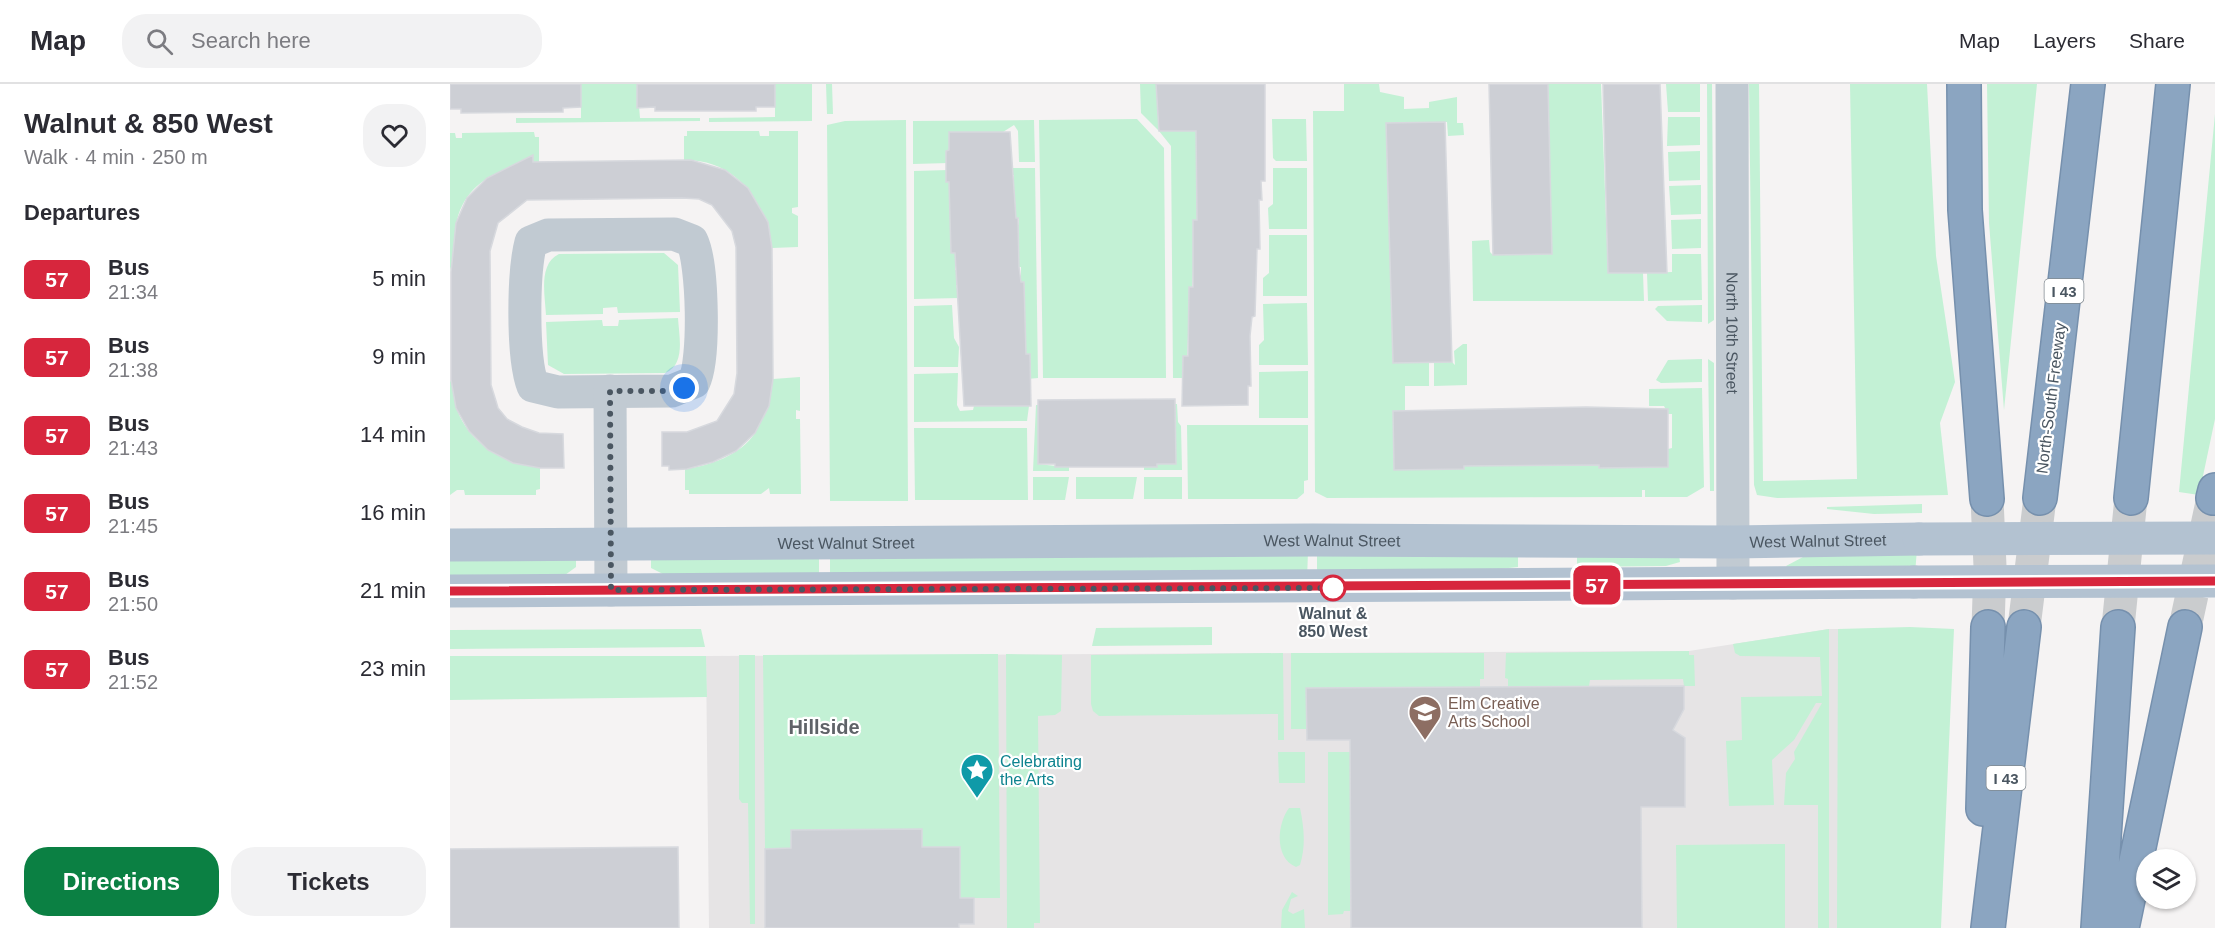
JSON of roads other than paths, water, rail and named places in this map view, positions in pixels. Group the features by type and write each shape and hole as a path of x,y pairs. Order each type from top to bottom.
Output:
{"highway":[{"path":"1964,84 1965,220 1987,499"},
{"name":"North-South Freeway","path":"2040,498 2088,84"},
{"path":"2131,498 2173,84"},
{"path":"1978,928 1988,627"},
{"name":"I 43","path":"1988,928 2024,627"},
{"path":"2098,928 2118,627"},
{"path":"2122,928 2185,627"}],"main road":[{"name":"West Walnut Street","path":"450,545 1301,540 1733,542 2215,538"},
{"path":"450,591 1312,588 2215,581"}],"street":[{"name":"North 10th Street","path":"1732,84 1733,583"},
{"path":"548,235 684,236 692,241 699,263 700,363 694,382 672,391 610,391 558,392 533,386 527,364 526,270 531,242 548,235"},
{"path":"610,391 611,590"}],"tunnel":[{"path":"2024,627 2040,498"},
{"path":"2118,627 2131,498"},
{"path":"2185,627 2213,498"},
{"path":"1987,499 1990,566 1988,627"}],"place":[{"name":"Walnut & 850 West","path":"1333,588"},
{"name":"Elm Creative Arts School","path":"1425,741"},
{"name":"Celebrating the Arts","path":"977,799"}],"district":[{"name":"Hillside","path":"824,727"}]}
